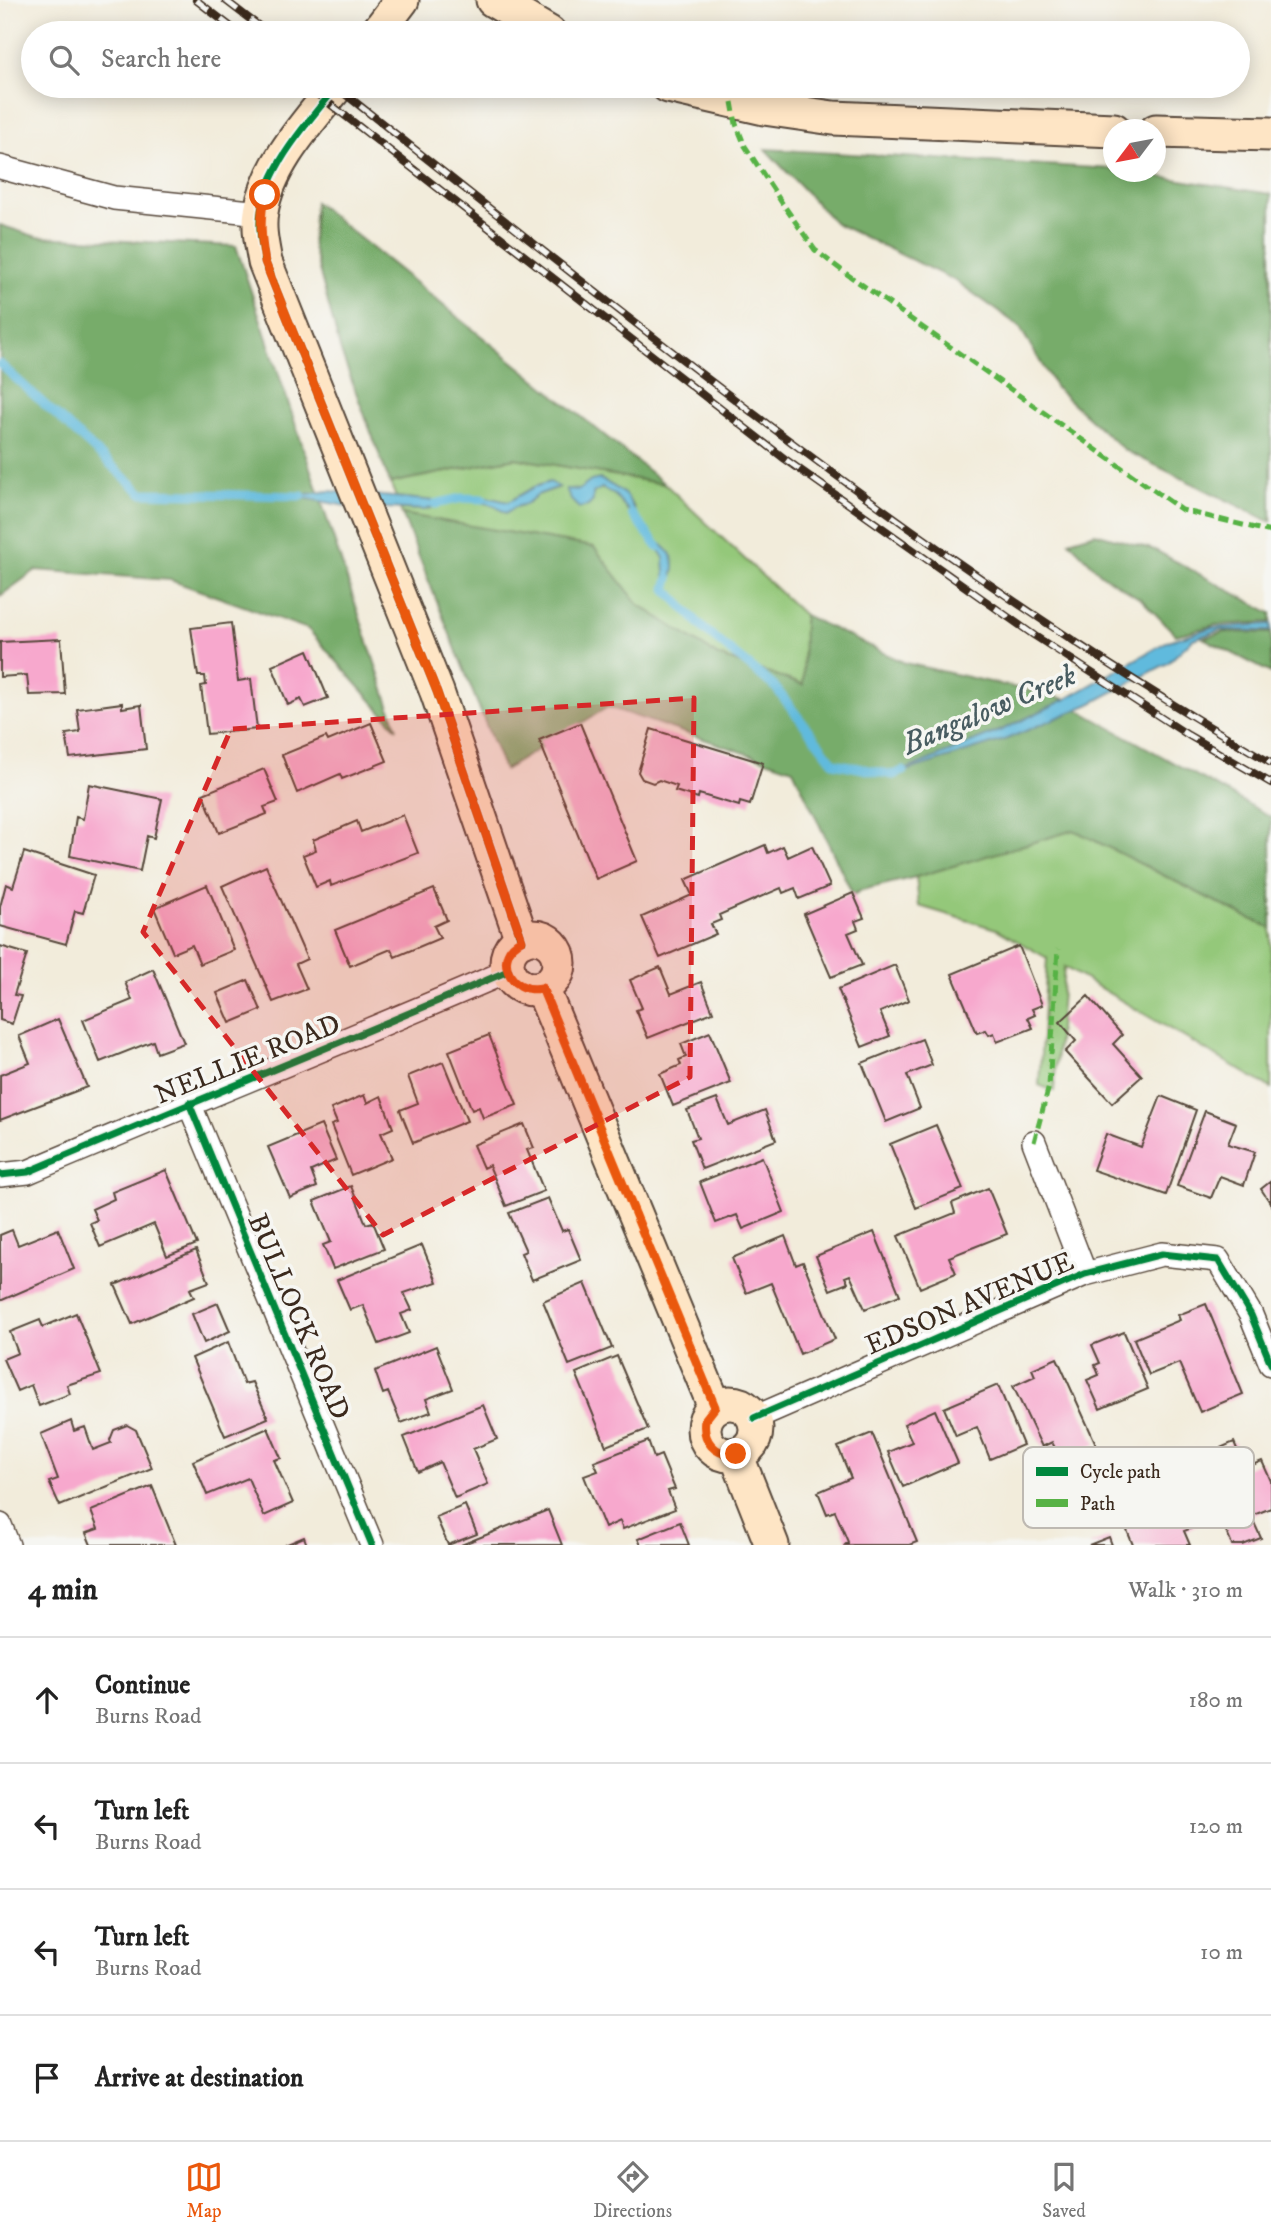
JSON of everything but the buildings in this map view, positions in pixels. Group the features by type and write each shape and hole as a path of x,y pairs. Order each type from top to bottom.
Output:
{"street":[{"path":"386,21 402,0"},
{"path":"493,0 529,21"},
{"path":"327,98 287,149 265,195 260,234 265,262 437,692 522,940"},
{"path":"720,98 764,108 833,118 1103,130"},
{"path":"1166,131 1271,134"},
{"path":"0,167 114,198 261,213"},
{"path":"528,937 540,937 551,944 557,953 559,965 556,976 542,988 527,989 512,979 508,971 508,955 512,948 528,937"},
{"name":"NELLIE ROAD","path":"0,1175 27,1172 189,1103 373,1030 508,971"},
{"path":"542,988 715,1407"},
{"name":"BULLOCK ROAD","path":"189,1103 372,1545"},
{"path":"1034,1142 1085,1274"},
{"name":"EDSON AVENUE","path":"754,1418 1085,1274 1161,1254 1218,1260 1251,1315 1271,1364"},
{"path":"726,1403 737,1404 747,1409 754,1418 756,1429 753,1440 746,1449 727,1455 718,1452 705,1438 705,1420 715,1407 726,1403"},
{"path":"736,1454 772,1545"},
{"path":"0,1525 8,1545"}],"highlighted area":[{"path":"694,698 690,1077 383,1235 143,932 231,729"}],"green space":[{"path":"765,149 1103,168 1103,182 1166,182 1166,178 1271,194 1271,522 1124,450 1056,388 1019,326 956,281 835,223"},
{"path":"315,201 665,484 515,458 390,483 341,352 312,243"},
{"path":"0,225 37,237 236,246 397,729 308,629 170,580 36,570 0,596"},
{"path":"515,458 665,484 804,615 804,685 718,656 638,604 593,547 402,514 400,509 425,510 445,502 396,497 390,483","holes":["600,479 633,505 637,521 615,495 601,488 593,493 566,489 579,490","550,482 558,488 537,495 526,504 506,513 474,499 486,497 508,502 534,487"]},
{"path":"402,514 594,547 638,604 718,656 803,685 804,615 905,663 1066,699 1004,729 904,771 1004,740 1077,709 1271,817 1271,928 1074,830 916,877 862,890 853,895 793,769 608,707 504,770"},
{"path":"1095,533 1155,550 1271,613 1271,622 1215,625 1176,635 1142,600 1101,574 1069,541"},
{"path":"1224,632 1271,633 1271,673 1203,638"},
{"path":"1074,830 1271,928 1271,1088 1064,967 1054,1091 1039,1085 1047,958 996,929 919,906 916,877"}],"water":[{"path":"600,479 626,495 639,523 615,495 602,488 593,493 593,501 588,506 579,508 571,500 566,489 579,490 591,481"},
{"path":"550,482 559,487 537,495 526,504 506,513 495,506 472,499 486,497 508,502 534,487"},
{"path":"329,491 447,502 425,510 346,506 293,496"},
{"path":"652,539 671,554 673,560 673,574 666,589 664,558"},
{"path":"1271,624 1271,631 1220,630 1193,639 1168,663 1090,704 1004,740 893,775 1004,729 1066,699 1168,641 1211,628"}],"waterway":[{"name":"Bangalow Creek","path":"0,364 142,493 302,496"},
{"name":"Bangalow Creek","path":"435,504 462,498 483,499"},
{"name":"Bangalow Creek","path":"632,514 658,547"},
{"name":"Bangalow Creek","path":"669,578 666,589 705,630 775,687 834,763 893,775 903,771"}],"railway":[{"path":"196,0 223,21"},
{"path":"225,0 252,21"},
{"path":"322,98 785,459 1035,636 1188,735 1271,783"},
{"path":"350,98 676,354 908,527 1147,688 1271,763"}],"marked path":[{"path":"732,102 736,124 745,146 815,250 1182,510 1271,532"},
{"path":"1034,1142 1049,1086 1058,949"}],"cycle path":[{"path":"327,98 280,161 265,195 260,218 265,262 437,692 522,940"},
{"path":"0,1175 28,1172 508,971"},
{"path":"189,1103 372,1545"},
{"path":"754,1418 1085,1274 1162,1254 1218,1260 1251,1315 1271,1364"}],"route":[{"path":"265,195 260,234 265,262 437,692 522,940 518,941 508,955 508,971 519,985 527,989 542,988 715,1407 705,1420 705,1438 718,1452 736,1454"}]}
